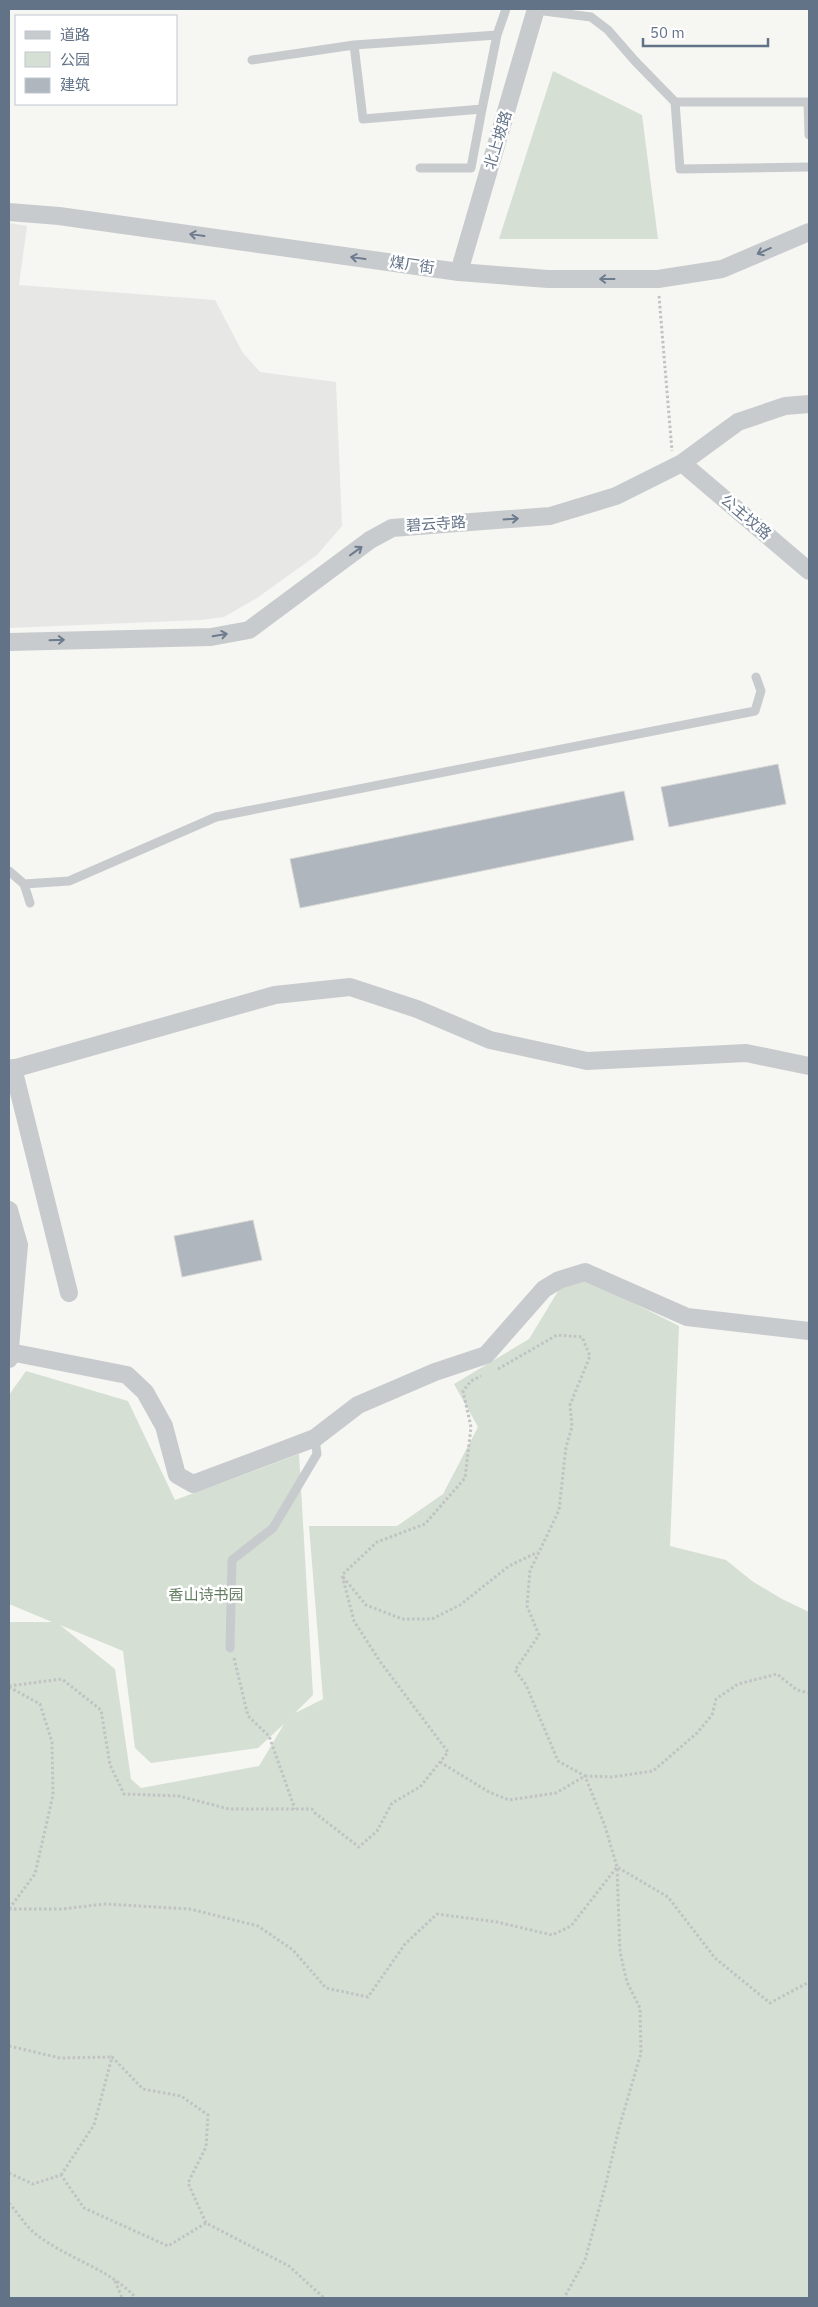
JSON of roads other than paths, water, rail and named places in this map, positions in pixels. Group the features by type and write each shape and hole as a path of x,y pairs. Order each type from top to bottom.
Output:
{"street":[{"name":"北上坡路","path":"459,272 536,10"},
{"name":"煤厂街","path":"9,212 59,216 459,272 548,279 658,279 722,269 809,232"},
{"name":"碧云寺路","path":"9,642 210,637 249,630 370,540 392,528 550,516 616,496 678,465 738,422 785,406 809,404"},
{"name":"公主坟路","path":"678,465 809,571"},
{"path":"69,1293 11,1069 275,995 350,987 417,1009 490,1040 587,1061 746,1053 809,1066"},
{"path":"9,1210 18,1245 10,1356 127,1375 145,1392 164,1426 177,1476 192,1484 315,1438 358,1405 435,1372 486,1355 544,1289 559,1280 586,1272 687,1317 809,1331"}],"lane":[{"path":"420,168 470,168 497,35 506,9"},
{"path":"536,10 591,17 608,30 634,61 676,102 680,169 809,167"},
{"path":"252,60 354,45 497,35"},
{"path":"354,45 363,119 482,109"},
{"path":"676,102 808,102 809,135"},
{"path":"24,884 69,882 216,817 755,711 761,691 756,677"},
{"path":"9,871 24,884 30,903"},
{"path":"230,1648 232,1560 273,1528 317,1454 315,1438"}],"park label":[{"name":"香山诗书园","path":"206,1595"}]}
